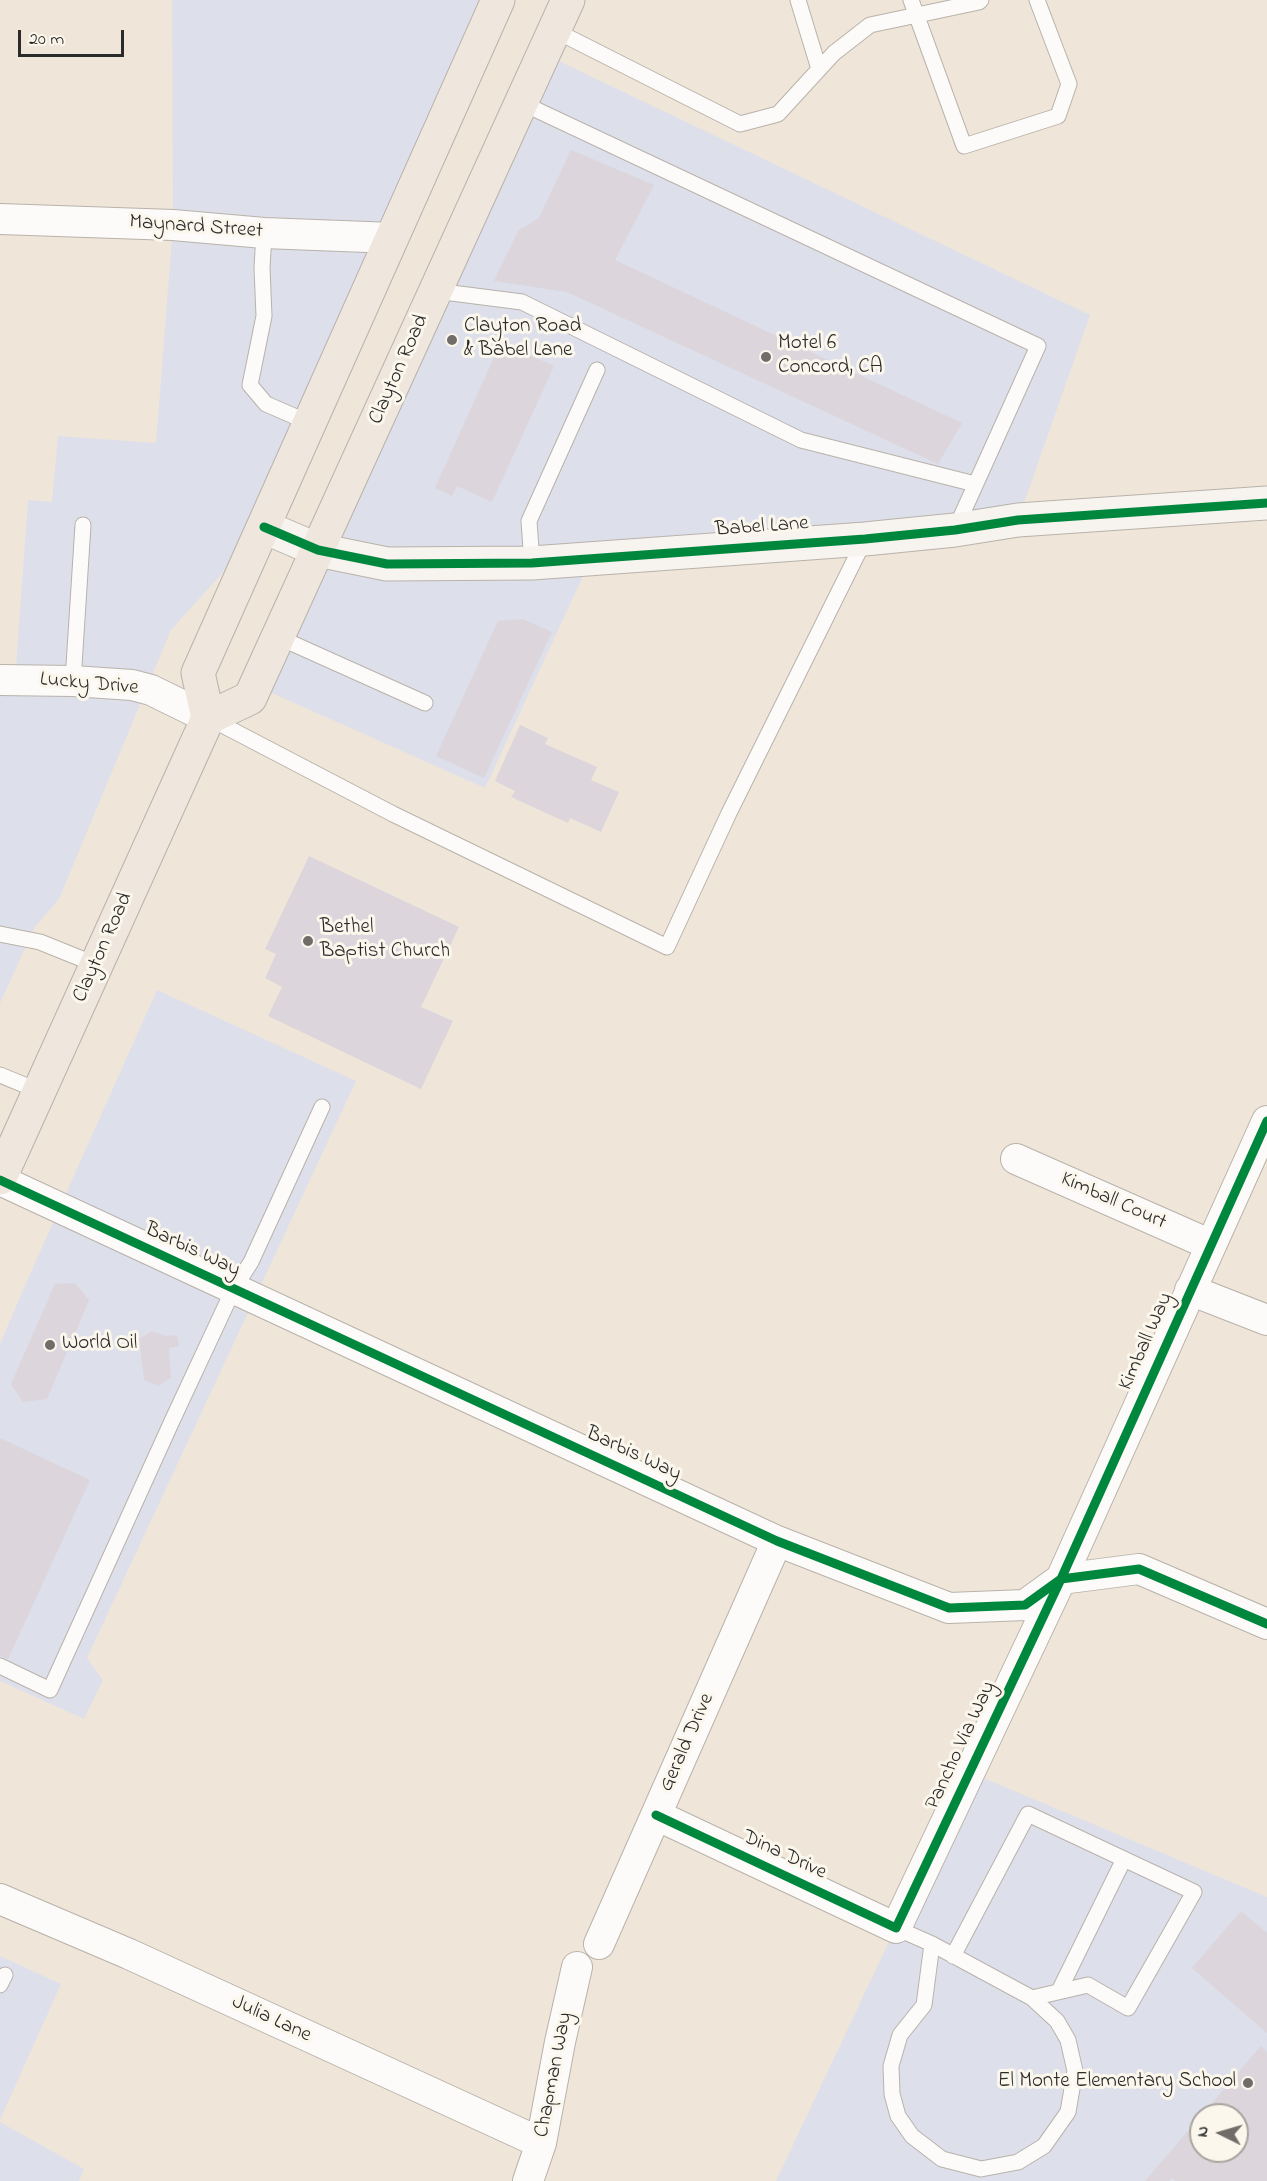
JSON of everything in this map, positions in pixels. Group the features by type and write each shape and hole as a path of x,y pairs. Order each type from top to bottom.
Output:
{"main road":[{"path":"208,717 198,673 498,0"},
{"name":"Clayton Road","path":"0,1179 208,717 250,699 568,0"}],"street":[{"name":"Maynard Street","path":"0,219 173,225 264,233 393,238"},
{"name":"Babel Lane","path":"264,527 318,550 387,564 532,563 865,539 955,530 1018,520 1267,503"},
{"name":"Lucky Drive","path":"0,680 132,685 151,690 208,717"},
{"name":"Kimball Way","path":"1061,1579 1267,1121"},
{"name":"Kimball Court","path":"1016,1159 1211,1245"},
{"name":"Barbis Way","path":"0,1179 233,1290 777,1541 949,1608 1024,1605 1061,1579 1138,1569 1267,1624"},
{"name":"Kimball Way","path":"1190,1290 1267,1320"},
{"name":"Gerald Drive","path":"598,1944 777,1541"},
{"name":"Pancho Via Way","path":"896,1928 1061,1579"},
{"name":"Dina Drive","path":"656,1815 896,1928"},
{"name":"Julia Lane","path":"0,1899 138,1959 541,2143"},
{"name":"Chapman Way","path":"528,2181 541,2143 577,1967"}],"lane":[{"path":"798,0 819,69"},
{"path":"554,30 740,124 778,114 834,53 870,25 914,7 981,0"},
{"path":"914,7 964,146 1058,116 1070,84 1037,0"},
{"path":"522,103 1038,346 955,530"},
{"path":"264,233 262,268 264,316 250,385 266,404 310,423"},
{"path":"436,291 522,302 801,440 975,484"},
{"path":"532,563 529,522 597,370"},
{"path":"72,681 83,525"},
{"path":"208,717 393,814 667,947 733,805 865,539"},
{"path":"278,637 425,703"},
{"path":"0,934 40,942 97,965"},
{"path":"0,1075 39,1091"},
{"path":"0,1666 50,1690 233,1290 251,1262 322,1107"},
{"path":"953,1956 1028,1814 1194,1892 1128,2008 1088,1985 1032,1998"},
{"path":"1059,1991 1124,1859"},
{"path":"896,1928 932,1944 1032,1998 1057,2021 1068,2040 1075,2071 1068,2112 1044,2146 1018,2162 981,2169 942,2159 912,2136 898,2116 892,2094 891,2066 900,2036 924,2005 932,1944"}],"shaded area":[{"path":"172,0 498,0 264,527 171,630 59,899 35,927 0,1003 0,680 15,680 28,500 52,502 58,436 156,443 173,225"},
{"path":"544,54 1090,315 1018,520 591,559 485,788 256,686"},
{"path":"157,990 356,1081 87,1658 103,1680 84,1719 0,1681 0,1344"},
{"path":"969,1772 1267,1897 1267,2181 776,2181"},
{"path":"0,1956 61,1984 0,2120"},
{"path":"0,2122 84,2169 79,2181 0,2181"}],"building":[{"name":"Motel 6 Concord, CA","path":"571,150 654,185 615,260 962,423 938,464 567,292 494,281 518,231 539,218"},
{"path":"501,342 554,366 492,502 457,486 452,496 435,488"},
{"path":"523,619 552,632 484,778 436,756 498,621"},
{"path":"520,725 548,738 545,744 597,767 591,780 619,792 601,832 570,818 568,823 511,797 515,791 495,781"},
{"path":"309,856 459,927 421,1007 453,1021 421,1089 268,1016 282,987 265,978 276,954 265,949"},
{"path":"75,1283 89,1300 47,1399 23,1402 11,1384 55,1284"},
{"path":"152,1331 166,1336 177,1335 179,1346 169,1348 171,1378 158,1386 144,1380 139,1339"},
{"path":"0,1438 90,1480 8,1659 0,1656"},
{"path":"1241,1911 1267,1933 1267,2033 1192,1968"},
{"name":"El Monte Elementary School","path":"1261,2046 1267,2052 1267,2181 1176,2181 1172,2178 1169,2181 1145,2181 1189,2130 1189,2163 1249,2163 1249,2103 1212,2103"}],"cycle path":[{"path":"264,527 318,550 387,564 532,563 865,539 955,530 1018,520 1267,503"},
{"path":"656,1815 896,1928 1061,1579 1267,1121"},
{"path":"0,1180 777,1541 949,1608 1025,1605 1061,1579 1139,1569 1267,1624"}],"place":[{"name":"Clayton Road & Babel Lane","path":"452,340"},
{"name":"Motel 6 Concord, CA","path":"766,357"},
{"name":"Bethel Baptist Church","path":"308,941"},
{"name":"World Oil","path":"50,1345"},
{"name":"El Monte Elementary School","path":"1248,2083"}]}
